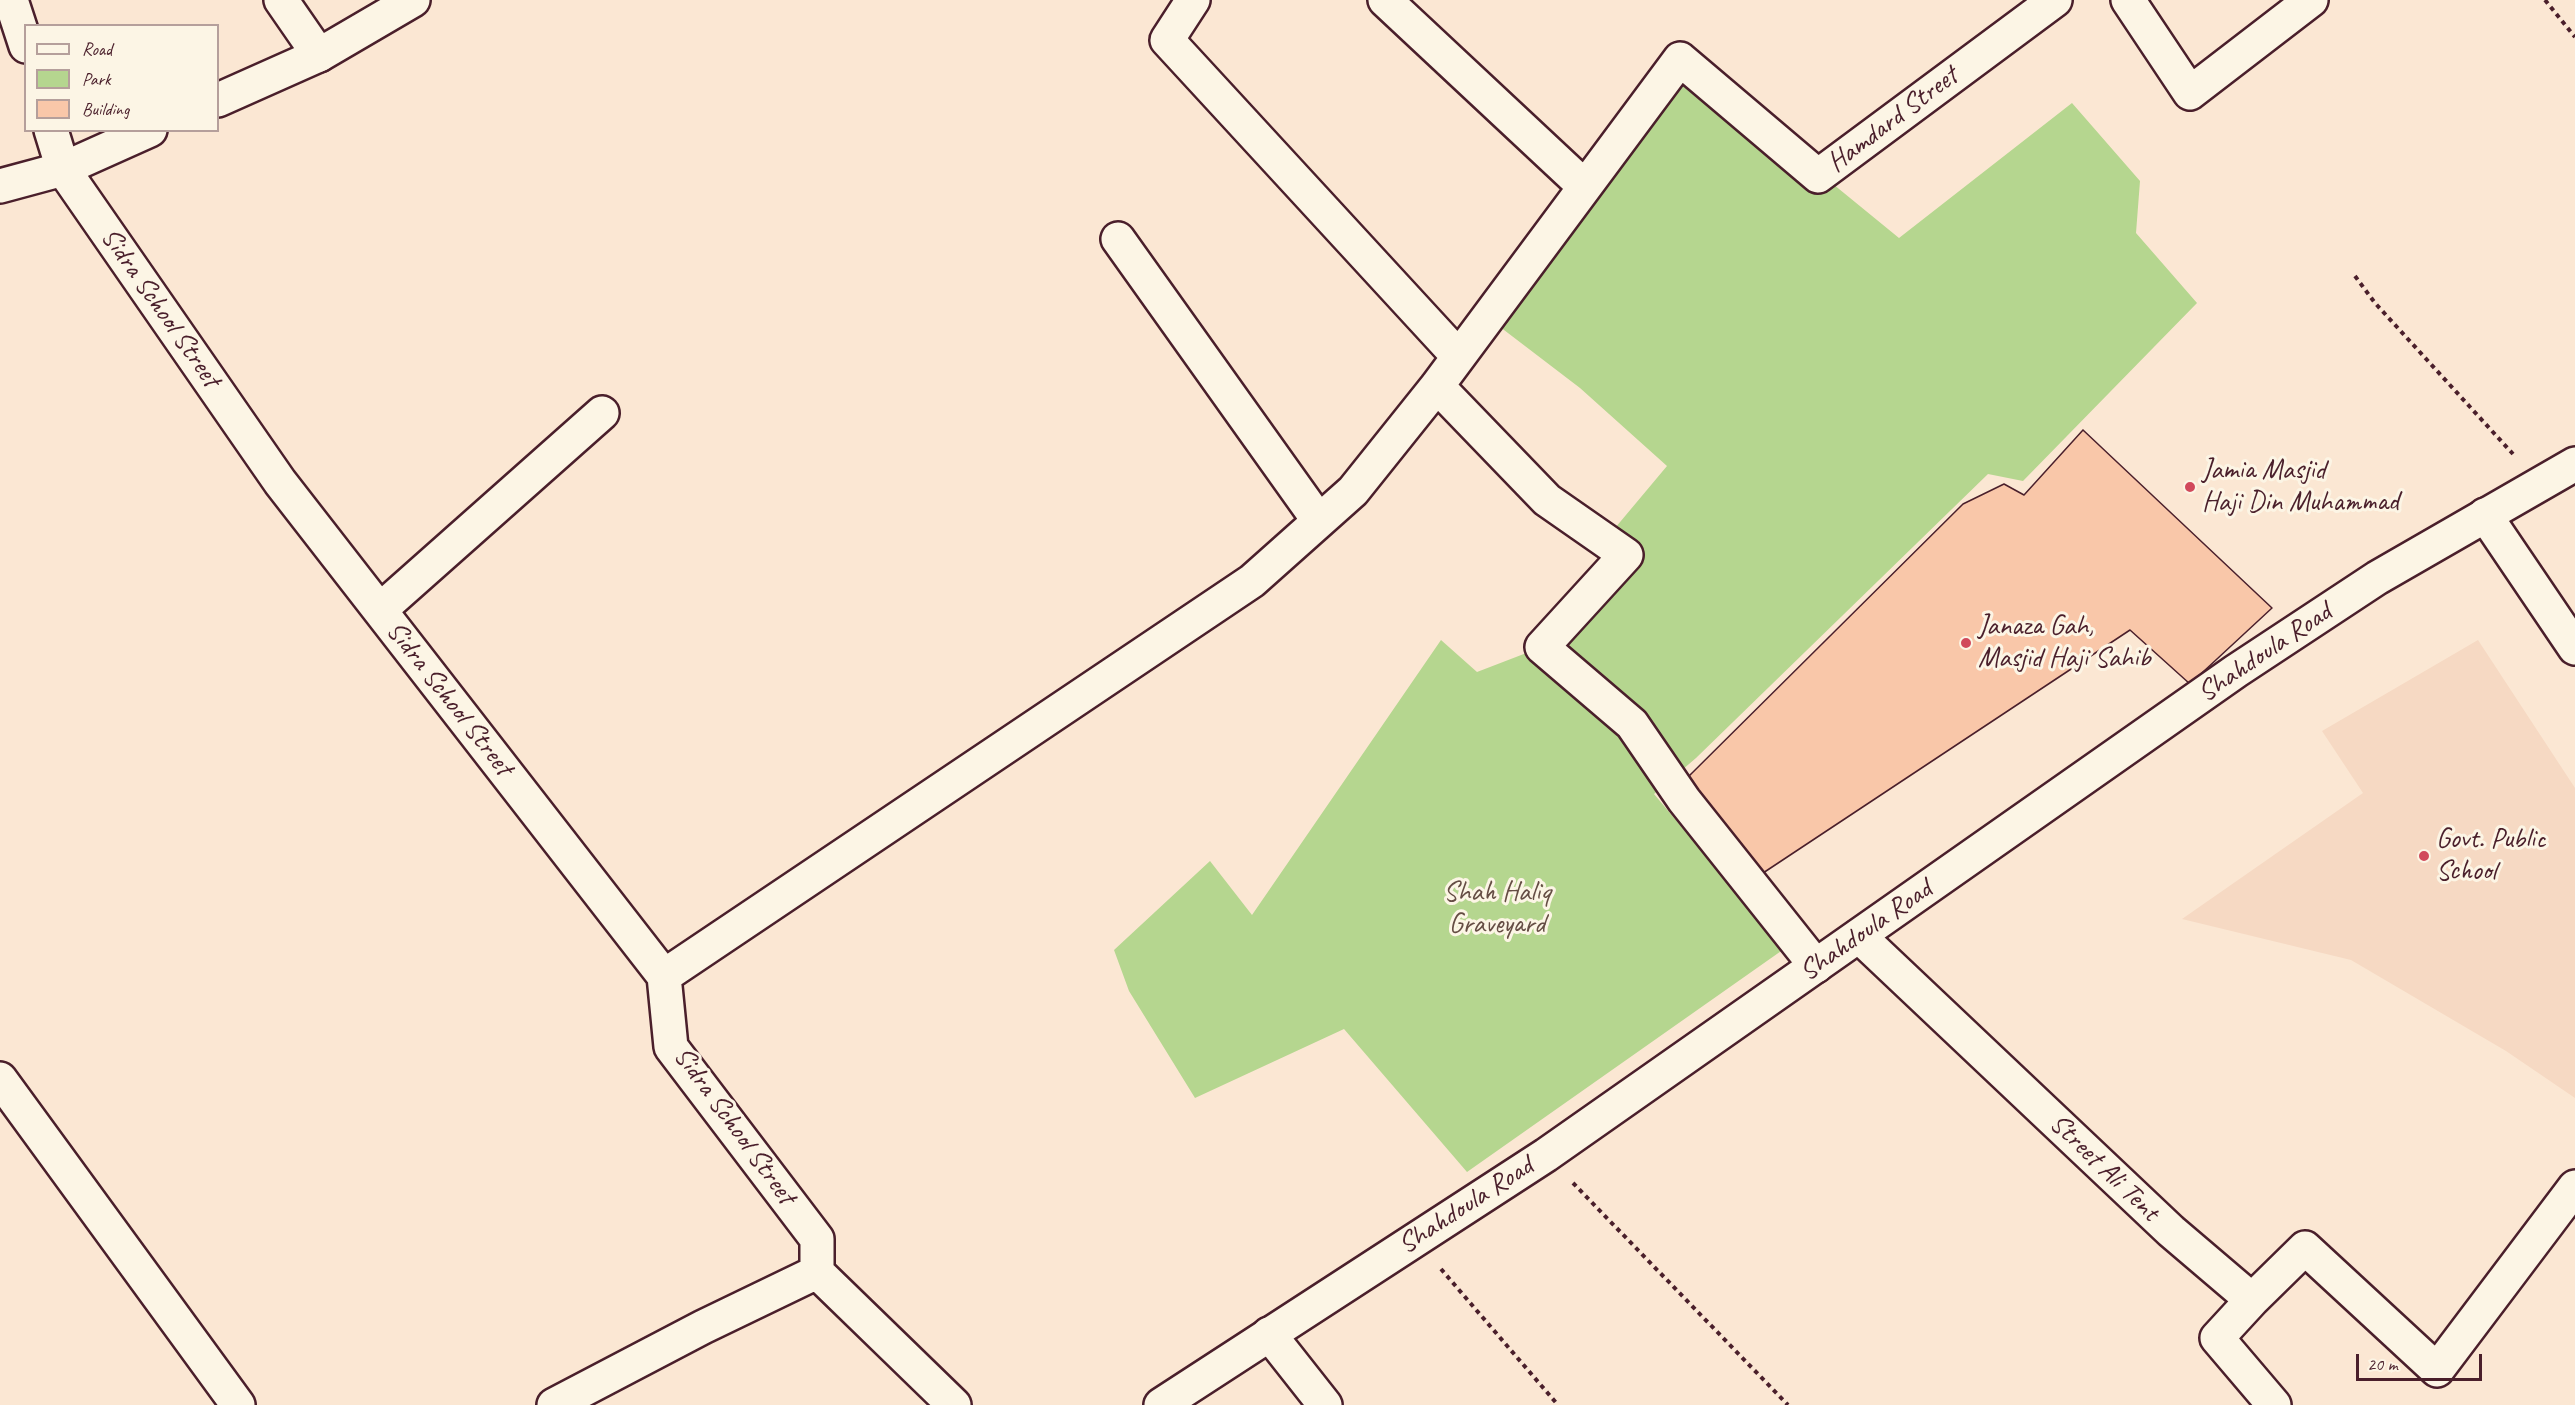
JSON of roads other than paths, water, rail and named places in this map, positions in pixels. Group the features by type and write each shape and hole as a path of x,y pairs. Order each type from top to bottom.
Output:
{"street":[{"path":"11,0 24,40"},
{"path":"281,0 319,55"},
{"path":"219,100 319,55 413,0"},
{"path":"1193,0 1167,40 1458,356"},
{"path":"664,976 1252,581 1353,491 1437,387 1584,186 1385,0"},
{"name":"Hamdard Street","path":"1584,186 1680,59 1818,176 2055,0"},
{"path":"2128,0 2190,93 2311,0"},
{"name":"Sidra School Street","path":"52,132 63,169 280,482 664,976 671,1047 818,1239 817,1272"},
{"path":"0,186 63,169 146,132"},
{"path":"1118,239 1318,522"},
{"path":"1437,387 1547,500 1626,555 1542,647 1632,724 1684,800 1816,966"},
{"path":"380,610 602,414"},
{"name":"Shahdoula Road","path":"1161,1405 1546,1155 2235,671 2377,578 2575,464"},
{"path":"2485,515 2575,648"},
{"name":"Street Ali Tent","path":"1858,936 2171,1231 2252,1300"},
{"path":"0,1078 238,1405"},
{"path":"2274,1405 2217,1338 2305,1248 2437,1370 2575,1187"},
{"path":"554,1405 600,1394 703,1326 817,1272 954,1405"},
{"path":"1269,1334 1325,1405"}],"place":[{"name":"Jamia Masjid Haji Din Muhammad","path":"2190,487"},
{"name":"Janaza Gah, Masjid Haji Sahib","path":"1966,643"},
{"name":"Govt. Public School","path":"2424,856"}],"park label":[{"name":"Shah Haliq Graveyard","path":"1497,909"}]}
